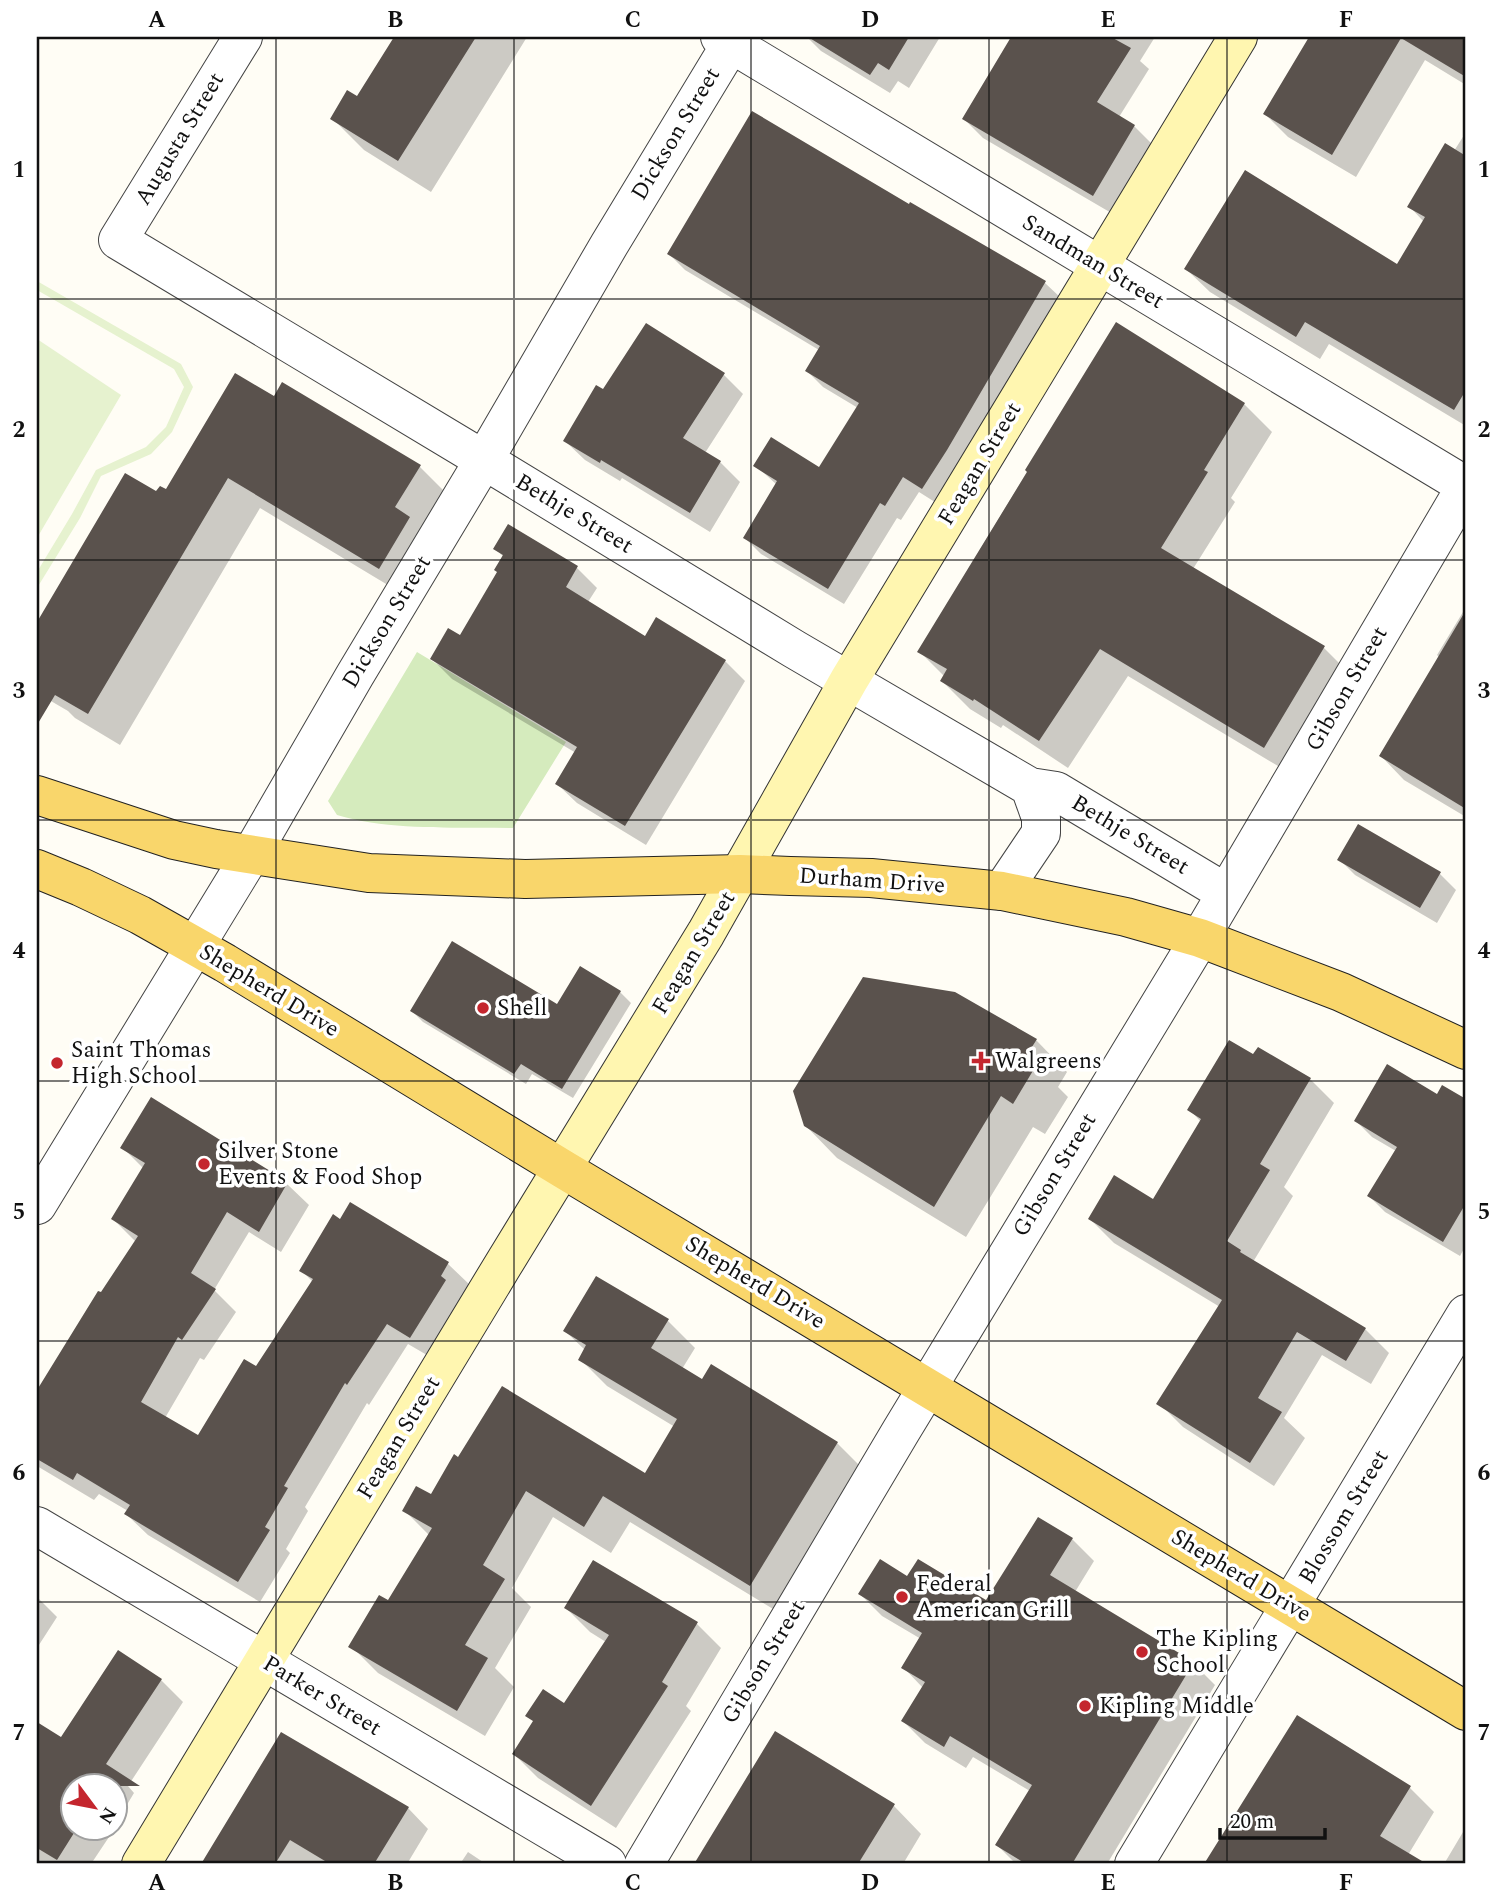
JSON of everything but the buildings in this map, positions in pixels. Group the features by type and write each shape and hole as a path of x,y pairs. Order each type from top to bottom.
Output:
{"main road":[{"path":"37,795 174,840 252,853"},
{"name":"Durham Drive","path":"252,853 369,873 525,879 740,874 871,878 1002,891 1126,917 1200,938 1341,992 1466,1050"},
{"name":"Shepherd Drive","path":"37,869 140,915 195,947 1466,1711"}],"street":[{"name":"Augusta Street","path":"118,240 243,37"},
{"name":"Feagan Street","path":"141,1864 563,1169 740,874 849,680 1238,37"},
{"name":"Sandman Street","path":"729,39 1466,486"},
{"name":"Dickson Street","path":"37,1205 252,853 729,39"},
{"name":"Bethje Street","path":"118,240 794,649 1030,787 1056,791 1226,893"},
{"name":"Gibson Street","path":"644,1864 1200,938 1466,486"},
{"name":"Bethje Street","path":"1002,891 1041,833 1041,818 1030,787"},
{"name":"Blossom Street","path":"1134,1864 1466,1314"},
{"name":"Parker Street","path":"37,1526 607,1864"}],"green space":[{"path":"37,281 181,364 193,387 172,432 151,454 101,476 80,518 37,588 37,572 96,470 146,447 166,427 184,387 174,369 37,290"},
{"path":"37,339 121,395 37,538"},
{"path":"417,652 566,742 513,828 379,824 337,815 328,801"}],"place":[{"name":"Shell","path":"483,1008"},
{"name":"Walgreens","path":"981,1061"},
{"name":"Saint Thomas High School","path":"57,1063"},
{"name":"Silver Stone Events & Food Shop","path":"204,1164"},
{"name":"Federal American Grill","path":"902,1597"},
{"name":"The Kipling School","path":"1142,1652"},
{"name":"Kipling Middle","path":"1085,1706"}]}
